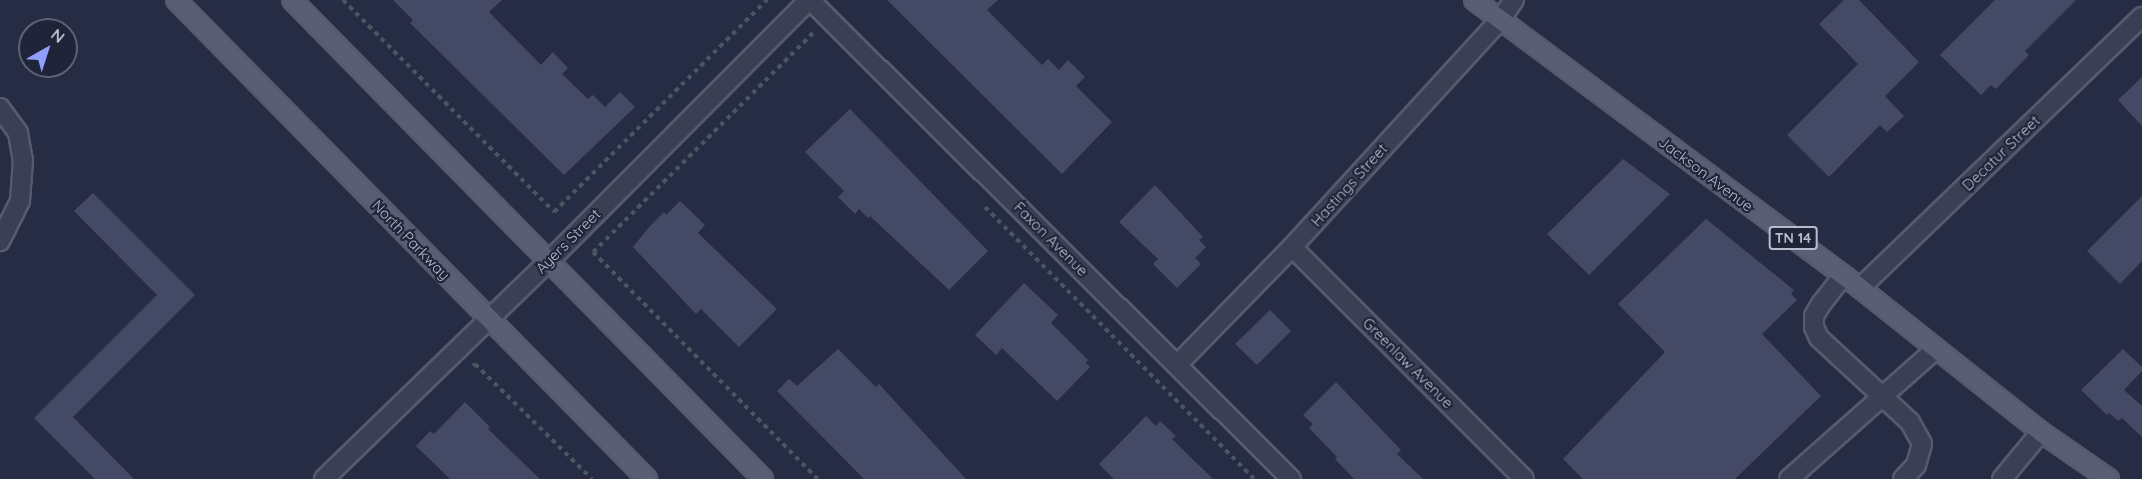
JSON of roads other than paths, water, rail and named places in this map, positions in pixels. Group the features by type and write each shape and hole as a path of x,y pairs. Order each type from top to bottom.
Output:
{"main road":[{"name":"North Parkway","path":"176,0 487,319 647,479"},
{"path":"292,0 763,479"},
{"name":"Jackson Avenue","path":"1474,0 1860,288 2041,432 2109,479"}],"street":[{"name":"Ayers Street","path":"324,479 548,262 809,0"},
{"name":"Faxon Avenue","path":"809,0 1178,364 1291,479"},
{"name":"Hastings Street","path":"1178,364 1292,247 1501,19 1514,0"},
{"name":"Decatur Street","path":"1860,288 2142,17"},
{"path":"0,108 18,134 23,160 20,201 0,241"},
{"name":"Greenlaw Avenue","path":"1292,247 1524,479"},
{"path":"1843,276 1814,316 1814,327 1819,338 1910,422 1922,444 1916,465 1903,479"},
{"path":"1789,479 1936,349"},
{"path":"2002,479 2041,432"}]}
